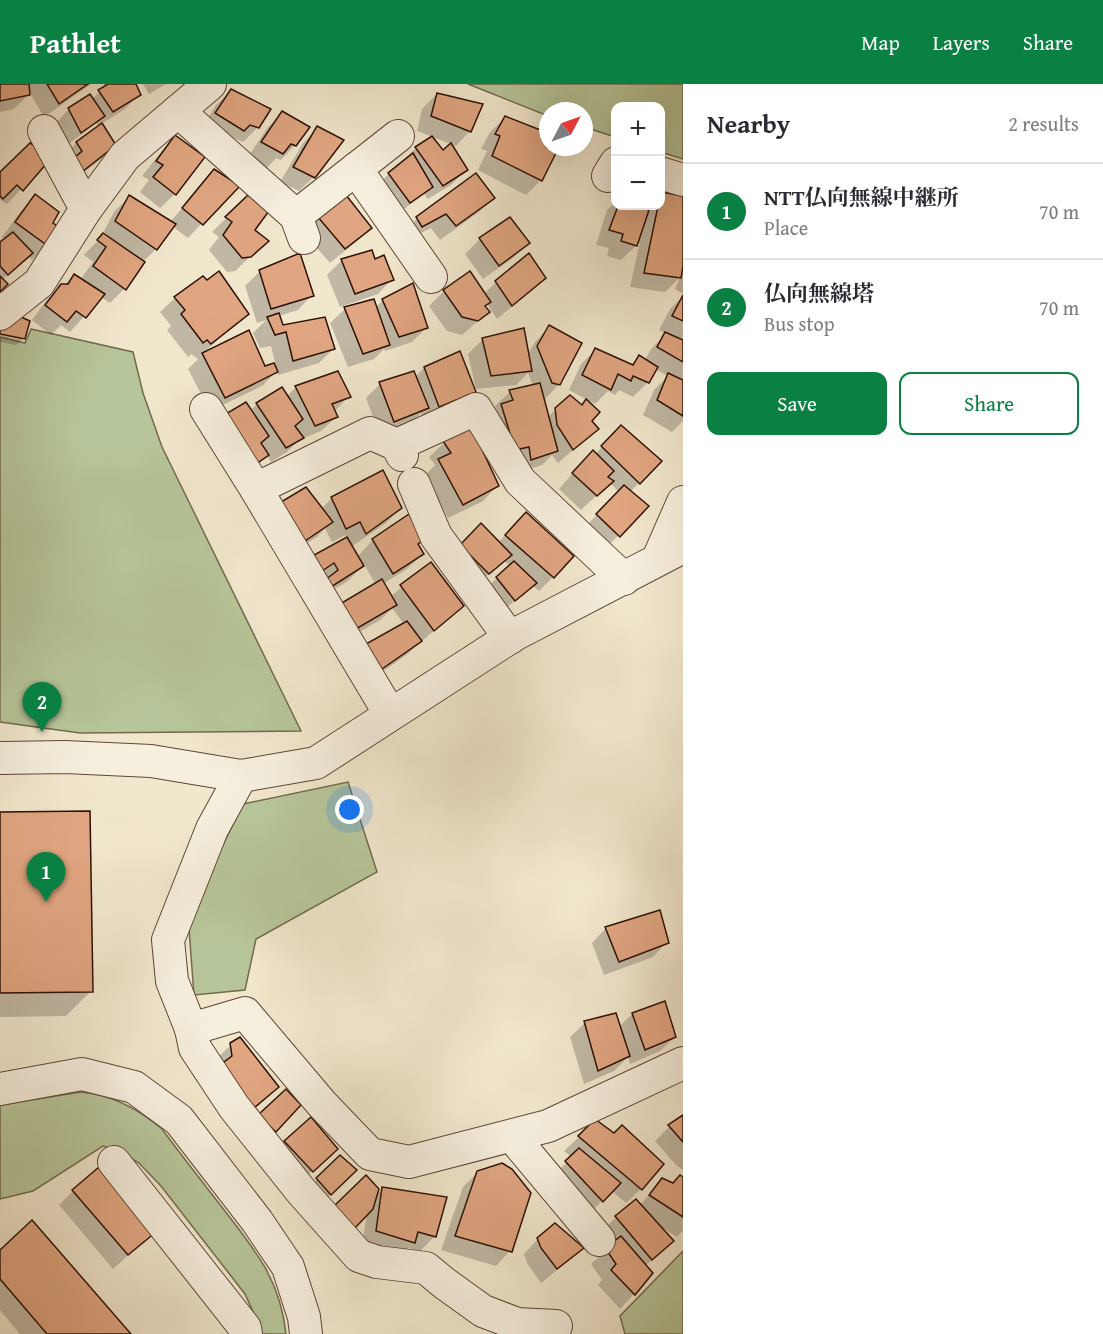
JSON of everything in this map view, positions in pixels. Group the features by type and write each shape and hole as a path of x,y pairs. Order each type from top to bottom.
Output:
{"street":[{"path":"0,314 39,283 86,209 125,156 210,84"},
{"path":"178,111 300,227 356,169 398,136"},
{"path":"44,131 86,209"},
{"path":"356,169 431,277"},
{"path":"665,175 683,180"},
{"path":"206,409 390,714"},
{"path":"256,489 370,433 400,450 476,409 520,481 624,579"},
{"path":"414,484 436,536 510,638"},
{"path":"0,758 65,757 151,761 241,776 316,763 510,638 671,553 683,502"},
{"path":"241,776 212,829 168,940 172,981 191,1029 195,1048 234,1107 300,1191 359,1256 377,1262 426,1268 483,1311 518,1324 556,1326"},
{"path":"191,1029 245,1013 322,1104 370,1154 409,1162 548,1126 683,1063"},
{"path":"0,1089 82,1074 134,1087 178,1120 257,1221 288,1267 304,1317 306,1334"},
{"path":"512,1136 599,1240"},
{"path":"114,1162 245,1328 246,1334"}],"green space":[{"path":"468,84 683,84 683,159 665,153 665,102 611,102 611,136 593,130 593,102 539,102 539,112"},
{"path":"31,329 133,352 143,393 162,447 301,731 80,733 0,722 0,337 25,343"},
{"path":"348,782 377,872 256,939 245,990 194,995 188,916 243,804"},
{"path":"81,1092 104,1096 124,1104 144,1115 162,1129 264,1265 278,1296 286,1334 257,1334 254,1314 245,1294 161,1186 139,1163 119,1151 103,1146 33,1191 0,1199 0,1105"},
{"path":"683,1251 683,1334 625,1334 620,1316"}],"building":[{"path":"0,84 29,84 30,95 0,101"},
{"path":"47,84 88,84 59,104"},
{"path":"108,84 136,84 141,95 113,112 98,90"},
{"path":"231,89 271,109 259,128 250,125 244,131 215,113"},
{"path":"437,93 483,104 471,132 431,116"},
{"path":"90,94 105,116 81,133 68,108"},
{"path":"282,111 310,127 296,146 291,144 283,154 261,142"},
{"path":"505,116 539,129 539,156 554,156 542,181 492,156 500,136 495,134"},
{"path":"102,123 116,145 82,172 73,159 82,151 76,142"},
{"path":"317,126 344,140 315,178 293,167"},
{"path":"175,135 205,157 176,195 153,177 163,165 156,161"},
{"path":"432,136 443,150 451,143 468,170 443,186 415,147"},
{"path":"30,143 44,151 47,163 23,191 17,185 3,199 0,196 0,172"},
{"path":"413,153 433,187 410,203 388,173"},
{"path":"214,169 240,186 203,225 182,208"},
{"path":"476,173 495,198 456,226 446,214 422,227 416,217"},
{"path":"665,193 683,196 681,278 644,273 657,210 665,210"},
{"path":"35,194 59,212 53,223 60,228 48,246 15,222"},
{"path":"129,195 176,224 157,250 115,221"},
{"path":"248,195 269,211 255,230 269,241 251,257 242,258 223,235 232,222 225,217"},
{"path":"346,195 372,228 345,249 317,216"},
{"path":"616,210 649,210 637,246 621,241 623,234 609,230"},
{"path":"510,217 530,243 499,266 479,238"},
{"path":"13,232 33,253 8,275 0,266 0,242"},
{"path":"103,233 145,262 126,290 93,266 106,247 97,240"},
{"path":"372,250 375,259 384,255 394,280 355,294 341,259"},
{"path":"300,253 314,296 271,309 259,270"},
{"path":"529,253 546,278 512,306 495,281"},
{"path":"219,271 249,314 211,344 207,340 203,343 181,314 185,310 174,297 203,276 207,280"},
{"path":"470,271 491,302 485,306 490,312 478,321 462,317 443,290"},
{"path":"74,274 105,294 86,318 76,311 67,322 45,305 61,284 68,284"},
{"path":"0,276 8,284 1,291 6,298 0,302"},
{"path":"413,283 428,328 399,337 382,299"},
{"path":"683,295 683,321 672,316"},
{"path":"374,299 390,345 363,354 344,307"},
{"path":"279,313 283,325 325,317 335,349 293,361 286,332 275,335 267,317"},
{"path":"14,314 30,321 25,339 0,334 0,330"},
{"path":"549,325 582,343 560,385 552,383 537,346"},
{"path":"524,328 532,371 491,376 482,338"},
{"path":"249,330 265,366 274,363 278,372 225,398 202,353"},
{"path":"665,332 683,340 683,362 657,347"},
{"path":"595,348 633,365 639,355 658,367 649,383 633,376 631,381 618,374 611,390 582,375"},
{"path":"460,351 476,392 439,407 424,367"},
{"path":"338,371 351,397 332,404 338,417 315,426 295,386"},
{"path":"414,371 429,408 394,422 379,382"},
{"path":"668,373 683,380 683,416 657,400"},
{"path":"540,383 558,451 531,460 529,447 515,450 501,404 513,400 509,390"},
{"path":"282,387 303,419 295,426 304,438 286,448 256,403"},
{"path":"570,395 582,405 586,399 600,412 592,421 599,429 573,450 557,425 555,408"},
{"path":"246,402 269,436 261,443 269,455 253,466 224,415"},
{"path":"621,425 662,461 640,484 601,446"},
{"path":"472,428 499,486 463,505 438,459 451,453 443,441"},
{"path":"593,450 614,471 608,477 614,481 597,496 572,473"},
{"path":"383,470 402,508 366,534 360,522 346,529 331,497"},
{"path":"624,485 649,506 620,537 596,514"},
{"path":"306,487 333,522 302,543 281,502"},
{"path":"526,512 574,556 554,578 505,535"},
{"path":"409,514 425,539 418,544 424,554 393,574 372,539"},
{"path":"481,523 512,555 489,574 460,545"},
{"path":"347,537 364,566 331,587 325,580 338,570 334,563 322,571 314,555"},
{"path":"514,561 537,583 515,601 496,577"},
{"path":"431,562 464,606 434,631 400,585"},
{"path":"382,579 397,605 356,629 340,604"},
{"path":"407,621 422,641 382,669 366,644"},
{"path":"90,811 93,992 0,993 0,812"},
{"path":"660,910 669,943 619,962 605,927"},
{"path":"665,1001 676,1037 645,1050 632,1013"},
{"path":"616,1013 630,1056 598,1071 584,1021"},
{"path":"240,1037 279,1087 254,1108 220,1065 232,1056 230,1043"},
{"path":"286,1089 301,1105 276,1132 258,1115"},
{"path":"683,1115 683,1142 668,1125"},
{"path":"311,1117 338,1149 313,1172 284,1141"},
{"path":"595,1119 614,1133 622,1125 664,1164 642,1190 578,1136"},
{"path":"579,1148 621,1183 603,1202 565,1161"},
{"path":"340,1155 357,1170 331,1195 316,1178"},
{"path":"502,1163 512,1169 531,1193 512,1252 455,1236 477,1171"},
{"path":"99,1167 156,1232 128,1255 72,1190"},
{"path":"366,1175 379,1189 373,1209 355,1228 333,1207"},
{"path":"680,1175 683,1177 683,1217 649,1195 662,1178 673,1183"},
{"path":"382,1187 447,1197 436,1237 418,1232 415,1243 376,1231"},
{"path":"636,1199 674,1241 652,1260 615,1216"},
{"path":"32,1220 131,1334 47,1334 0,1279 0,1250"},
{"path":"555,1223 584,1248 557,1269 541,1248 537,1238"},
{"path":"621,1236 653,1273 635,1295 611,1270 616,1264 605,1248"}],"place":[{"name":"仏向無線塔","path":"42,732"},
{"name":"NTT仏向無線中継所","path":"46,902"}]}
